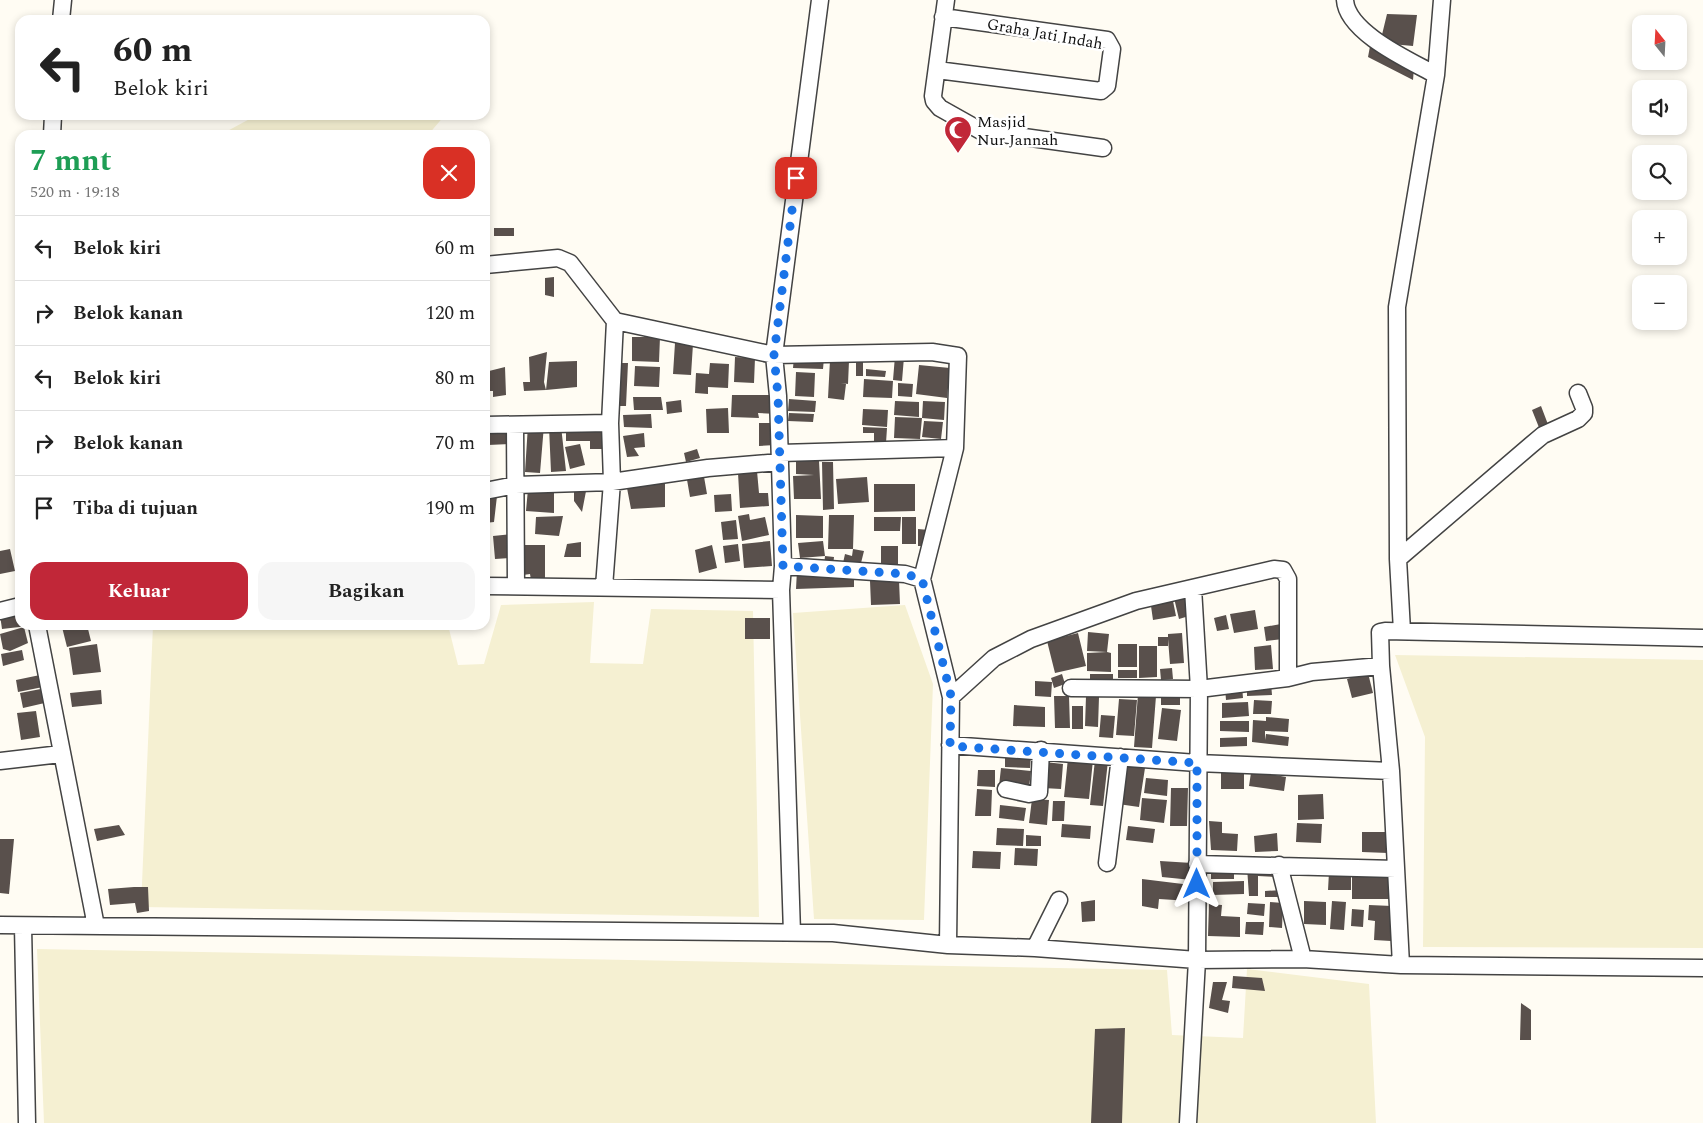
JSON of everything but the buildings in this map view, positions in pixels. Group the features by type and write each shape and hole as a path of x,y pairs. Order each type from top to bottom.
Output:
{"street":[{"path":"62,15 63,0"},
{"path":"792,933 781,590 783,566 780,458 778,396 774,355 793,193 820,0"},
{"path":"946,0 933,96 937,105 981,131 1103,148"},
{"path":"1346,0 1346,7 1358,23 1379,44 1436,75"},
{"path":"1402,631 1398,559 1397,307 1430,119 1436,75 1442,0"},
{"name":"Graha Jati Indah","path":"937,70 1101,91 1107,86 1112,49 1110,42 1107,40 944,16"},
{"path":"490,265 558,258 570,263 615,321 774,355 932,352 958,356 955,448 922,579 951,696 948,945"},
{"path":"604,587 612,482 610,423 615,321"},
{"path":"1398,559 1543,435 1578,419 1584,413 1578,393"},
{"path":"490,426 610,423"},
{"path":"515,425 516,586"},
{"path":"490,489 516,486 612,482 780,458 955,448"},
{"path":"783,566 905,574 922,579"},
{"path":"951,696 994,658 1032,638 1136,601 1274,569 1283,570 1288,579 1288,678"},
{"path":"490,584 781,590"},
{"path":"1188,1123 1197,960 1199,689 1193,588"},
{"path":"0,611 15,607"},
{"path":"38,630 96,926"},
{"path":"1401,965 1391,771 1381,666 1380,632 1703,638"},
{"path":"1071,688 1199,689 1288,678 1312,672 1381,666"},
{"path":"950,746 1041,750 1197,763 1391,771"},
{"path":"1006,789 1029,794 1039,792 1041,750"},
{"path":"0,761 61,754"},
{"path":"1107,863 1120,757"},
{"path":"1197,864 1396,869"},
{"path":"1279,865 1303,959"},
{"path":"1035,948 1059,900"},
{"path":"0,925 833,933 948,945 1035,948 1197,960 1303,959 1401,965 1703,968"},
{"path":"23,926 27,1123"}],"shaded area":[{"path":"248,120 441,120 432,130 229,130"},
{"path":"594,602 590,663 643,664 651,609 753,611 759,917 141,907 153,630 449,630 458,665 484,664 501,605"},
{"path":"905,605 933,684 924,920 814,919 793,613"},
{"path":"1395,655 1703,660 1703,948 1423,947 1425,737"},
{"path":"37,949 1167,970 1172,1035 1243,1038 1247,969 1369,984 1376,1123 44,1123"}],"place":[{"name":"Masjid Nur Jannah","path":"958,154"}],"route":[{"path":"796,178 774,355 778,396 783,566 905,574 922,579 951,696 950,746 1041,750 1197,763 1197,884"}]}
